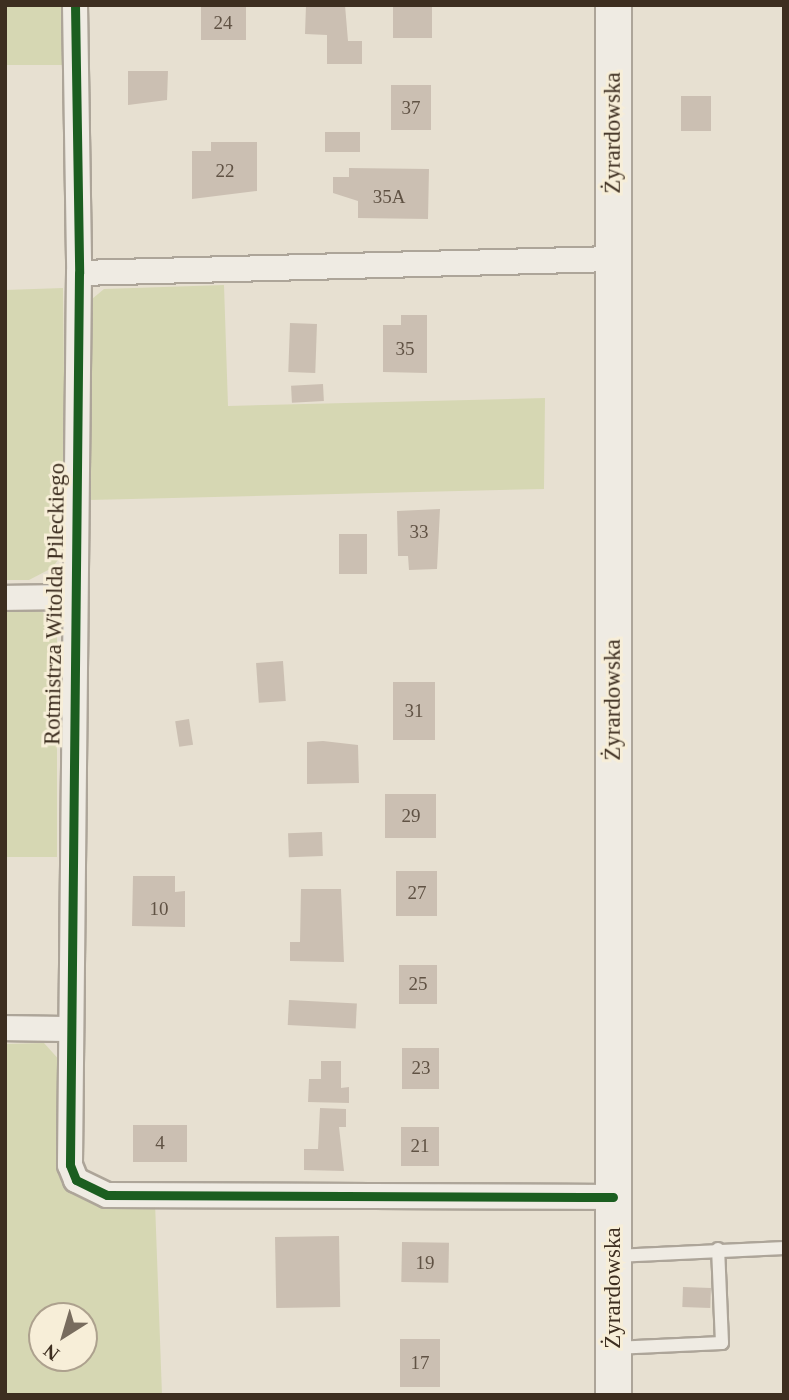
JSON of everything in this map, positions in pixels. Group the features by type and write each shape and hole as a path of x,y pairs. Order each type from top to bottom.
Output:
{"main road":[{"name":"Żyrardowska","path":"613,5 613,1395"}],"street":[{"name":"Rotmistrza Witolda Pileckiego","path":"75,5 79,273 70,1165 76,1180 93,1193 613,1197"},
{"path":"79,273 612,259"},
{"path":"5,598 74,597"},
{"path":"5,1028 71,1029"}],"lane":[{"path":"613,1257 718,1249 784,1248"},
{"path":"613,1348 722,1343 718,1249"}],"green space":[{"path":"5,5 67,5 67,65 5,65"},
{"path":"224,285 228,406 545,398 544,489 89,500 92,299 104,289"},
{"path":"63,288 66,549 52,568 29,580 5,580 5,290"},
{"path":"5,608 38,608 57,625 57,857 5,857"},
{"path":"44,1043 62,1063 73,1190 87,1200 155,1202 162,1395 5,1395 5,1044"}],"building":[{"path":"201,5 246,5 246,40 201,40"},
{"path":"306,5 345,5 348,41 362,41 362,64 327,64 327,35 305,34"},
{"path":"393,5 432,5 432,38 393,38"},
{"path":"128,71 168,71 167,100 128,105"},
{"path":"391,85 431,85 431,130 391,130"},
{"path":"681,96 711,96 711,131 681,131"},
{"path":"325,132 360,132 360,152 325,152"},
{"path":"211,142 257,142 257,191 192,199 192,151 211,151"},
{"path":"349,168 429,169 428,219 358,218 358,201 333,193 333,177 349,177"},
{"path":"401,315 427,315 427,373 383,372 383,325 401,325"},
{"path":"290,323 317,324 315,373 288,372"},
{"path":"323,384 324,401 292,403 291,386"},
{"path":"440,509 437,569 409,570 408,556 398,556 397,511"},
{"path":"339,534 367,534 367,574 339,574"},
{"path":"283,661 286,701 259,703 256,663"},
{"path":"393,682 435,682 435,740 393,740"},
{"path":"189,719 193,745 179,747 175,721"},
{"path":"307,742 358,745 359,783 307,784"},
{"path":"385,794 436,794 436,838 385,838"},
{"path":"322,832 323,856 289,857 288,833"},
{"path":"396,871 437,871 437,916 396,916"},
{"path":"133,876 175,876 175,892 185,891 185,927 132,926"},
{"path":"301,889 341,889 344,962 290,961 290,942 300,942"},
{"path":"399,965 437,965 437,1004 399,1004"},
{"path":"289,1000 357,1004 356,1029 288,1025"},
{"path":"402,1048 439,1048 439,1089 402,1089"},
{"path":"321,1061 341,1061 341,1088 349,1087 349,1103 308,1102 309,1079 321,1079"},
{"path":"320,1108 346,1109 346,1127 339,1127 344,1171 304,1170 304,1149 318,1149"},
{"path":"133,1125 187,1125 187,1162 133,1162"},
{"path":"401,1127 439,1127 439,1166 401,1166"},
{"path":"339,1236 340,1307 276,1308 275,1237"},
{"path":"402,1242 449,1243 448,1283 401,1282"},
{"path":"683,1287 711,1288 710,1308 682,1307"},
{"path":"400,1339 440,1339 440,1387 400,1387"}],"cycle path":[{"path":"75,5 79,273 70,1165 76,1180 107,1195 613,1197"}]}
